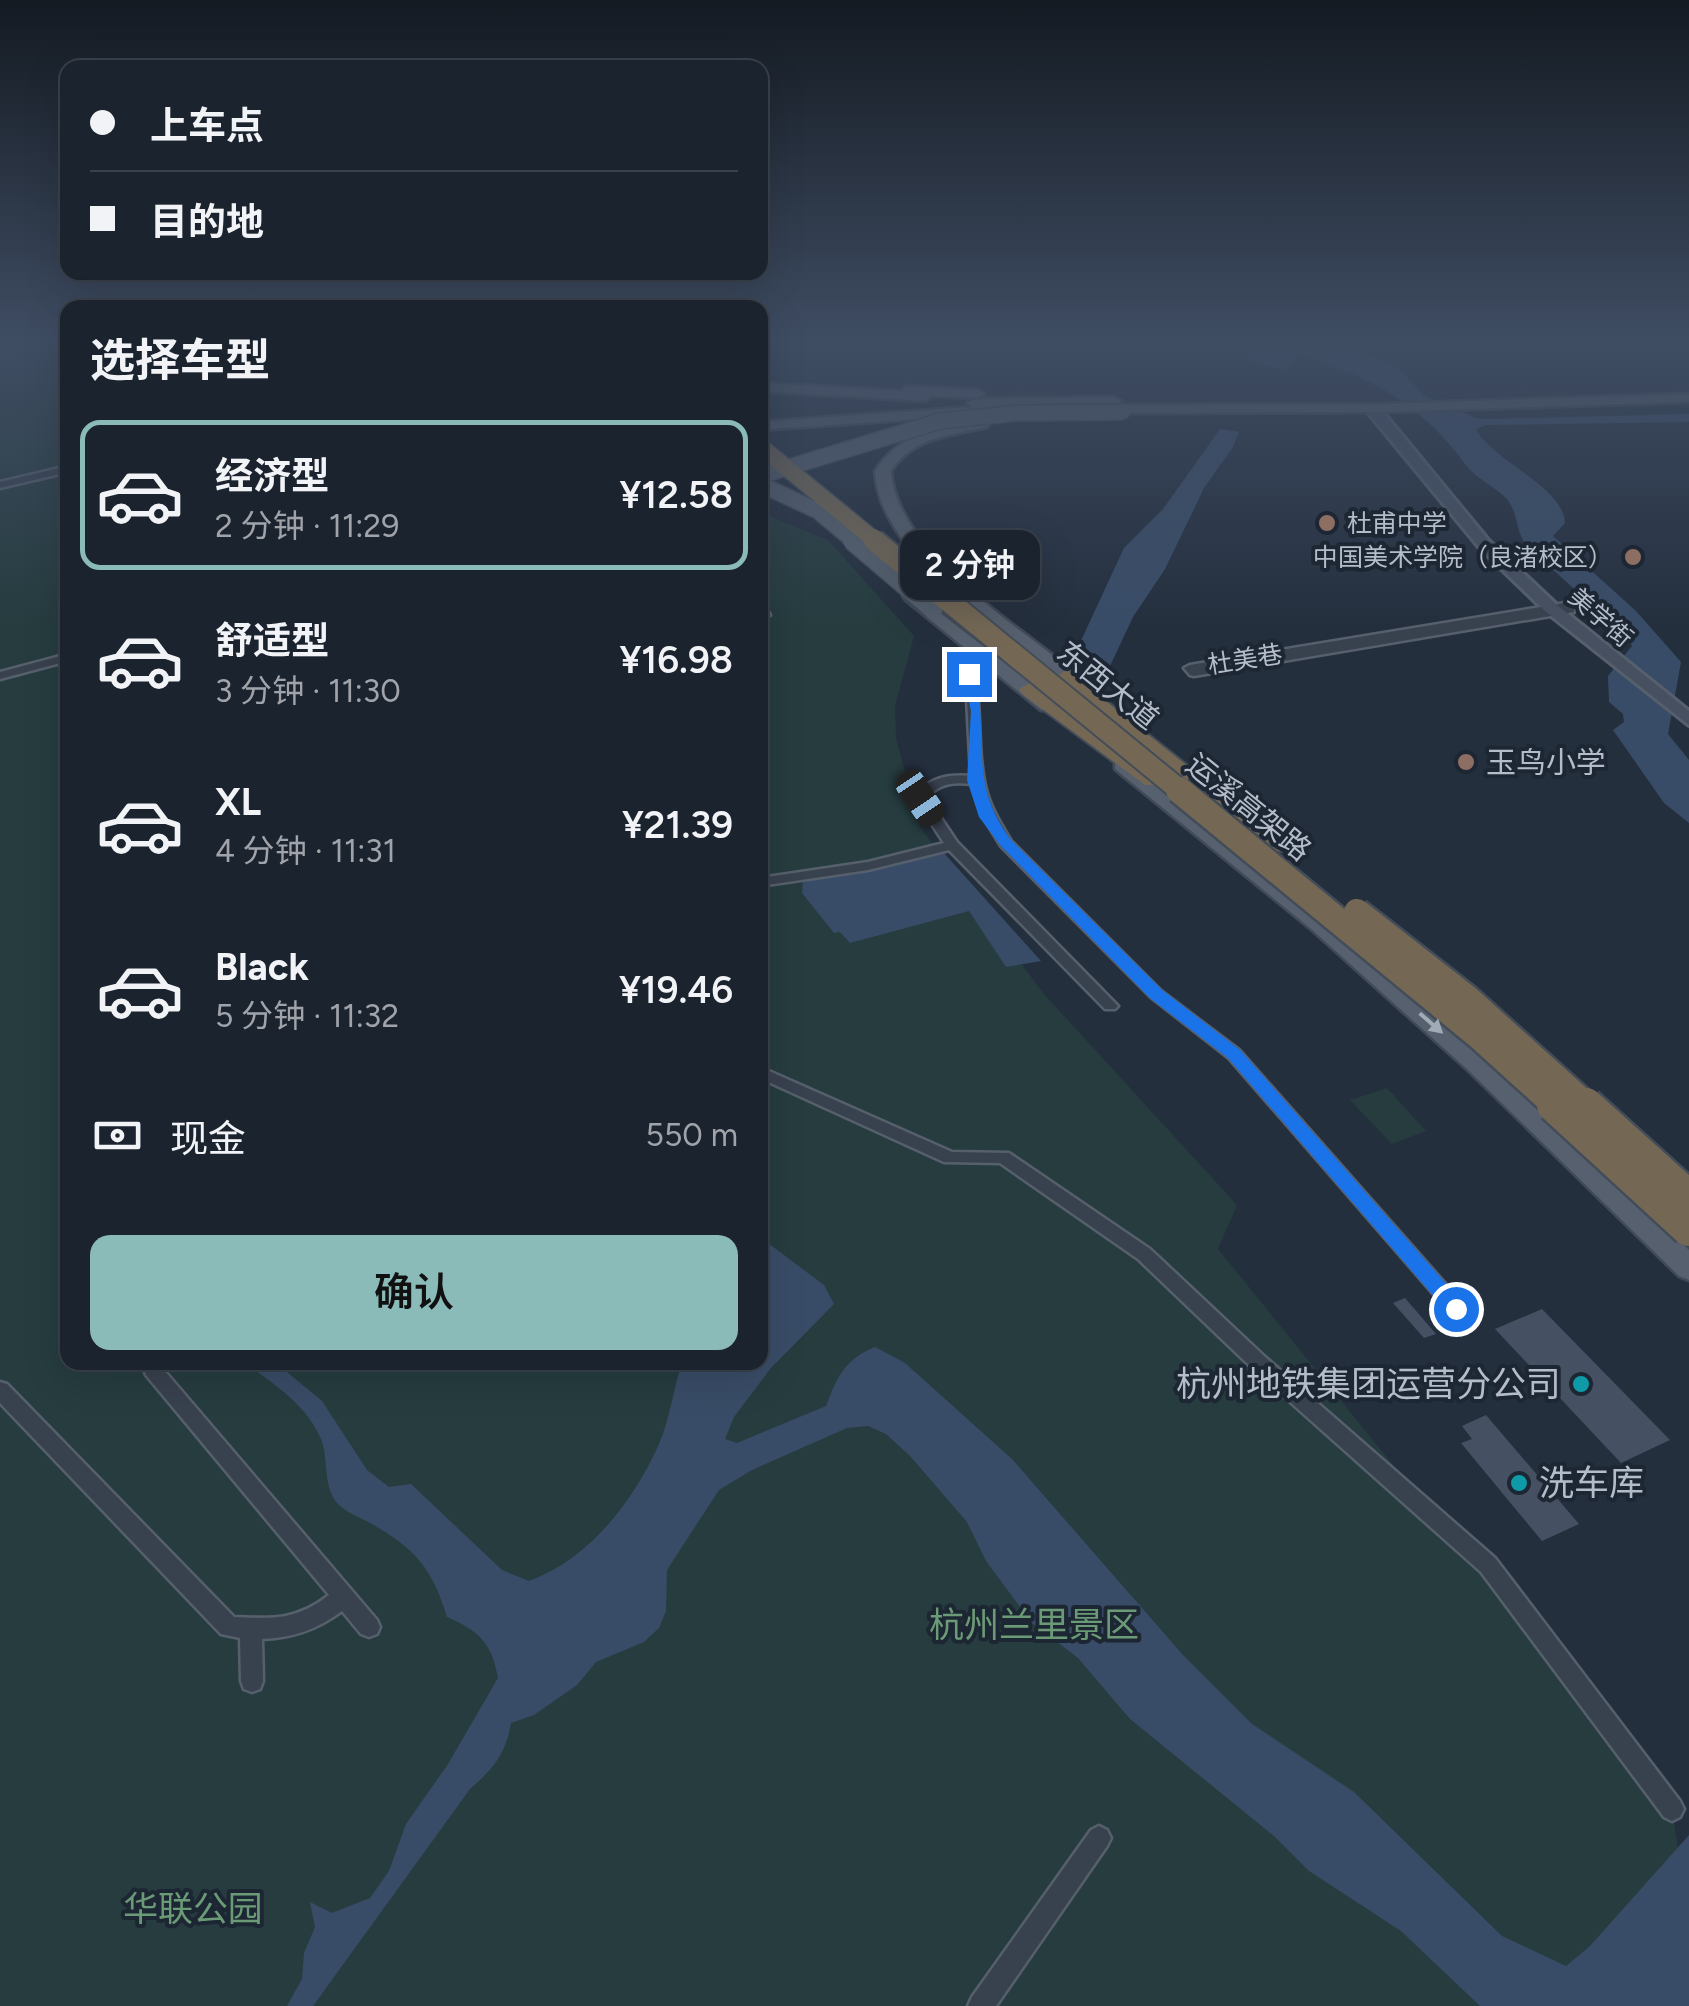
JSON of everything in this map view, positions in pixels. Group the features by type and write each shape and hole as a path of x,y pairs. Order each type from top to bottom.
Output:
{"highway":[{"name":"运溪高架路","path":"768,443 1263,850 1481,1038 1689,1228"},
{"path":"1067,676 1263,850"},
{"path":"1030,689 1263,850"},
{"name":"运溪高架路","path":"1263,850 1467,998 1689,1198"}],"main road":[{"path":"768,473 812,465 887,437"},
{"path":"923,437 887,461 882,483 906,532 953,582"},
{"name":"东西大道","path":"768,443 1484,1027 1689,1214"},
{"path":"768,481 1318,923 1477,1064 1689,1268"},
{"path":"768,488 818,511 1030,689"},
{"path":"883,520 1067,676"}],"street":[{"name":"美学街","path":"1400,437 1484,544 1689,720"},
{"path":"0,484 60,471"},
{"name":"美学街","path":"1561,609 1689,705"},
{"name":"杜美巷","path":"1561,609 1194,673 1190,668 1561,609"},
{"path":"0,676 60,660"},
{"path":"969,674 977,711 974,780 986,817 1006,843 1156,994 1234,1054 1456,1309"},
{"path":"974,780 928,785 920,798 952,845 1110,1006"},
{"path":"768,881 868,866 952,845"},
{"path":"768,1076 950,1158 1003,1157 1018,1164 1144,1254 1258,1362 1488,1565 1672,1809"},
{"path":"155,1370 369,1627"},
{"path":"0,1390 229,1627 313,1622 344,1597"},
{"path":"250,1628 252,1681"},
{"path":"981,2006 1099,1838"}],"green space":[{"name":"杭州兰里景区","path":"0,437 60,437 60,1370 768,1370 768,515 829,541 914,636 895,706 896,738 920,827 1043,993 1237,1205 1218,1249 1672,1809 1689,1923 1689,2006 0,2006"},
{"path":"1387,1088 1426,1131 1392,1144 1350,1100"}],"water":[{"path":"1215,437 1237,437 1204,488 1165,569 1133,617 1103,681 1072,660 1124,548 1163,509"},
{"path":"1442,437 1482,437 1541,486 1561,510 1565,523 1553,536 1636,611 1681,662 1668,734 1689,760 1689,823 1664,803 1613,730 1624,722 1623,714 1609,702 1608,676 1632,646 1627,637 1528,547 1507,499 1470,470"},
{"path":"943,852 1041,961 1006,967 969,911 850,943 840,932 834,933 802,893 803,879 872,870"},
{"path":"768,1243 824,1285 834,1304 771,1368 734,1417 725,1439 737,1443 826,1406 843,1370 875,1347 905,1363 1012,1459 1183,1655 1252,1724 1354,1792 1502,1936 1566,1966 1590,1946 1689,1835 1689,2006 1480,2006 1401,1931 1309,1871 1274,1836 1130,1719 1078,1658 1032,1623 986,1561 967,1522 910,1456 886,1434 868,1426 847,1428 752,1470 719,1490 667,1570 666,1611 659,1628 644,1642 596,1662 577,1685 534,1715 511,1723 497,1760 470,1789 313,2006 287,2006 302,1979 304,1953 315,1927 310,1902 332,1913 370,1898 389,1871 406,1824 448,1764 498,1678 488,1647 476,1633 447,1617 436,1586 421,1562 387,1533 339,1505 330,1490 323,1447 315,1427 288,1396 254,1370 284,1370 322,1401 367,1470 389,1487 411,1484 502,1570 529,1581 571,1558 607,1526 636,1487 666,1424 680,1370 768,1370"}],"building":[{"path":"1405,1298 1436,1334 1424,1338 1393,1303"},
{"name":"杭州地铁集团运营分公司","path":"1542,1309 1670,1440 1621,1463 1495,1329"},
{"name":"洗车库","path":"1486,1415 1579,1524 1542,1541 1461,1443 1472,1439 1462,1426"}],"place":[{"name":"杜甫中学","path":"1327,523"},
{"name":"中国美术学院（良渚校区）","path":"1633,557"},
{"name":"玉鸟小学","path":"1466,762"},
{"name":"杭州地铁集团运营分公司","path":"1581,1384"},
{"name":"洗车库","path":"1519,1483"}],"route":[{"path":"969,674 977,711 974,780 986,817 1006,843 1156,994 1234,1054 1456,1309"}],"park label":[{"name":"华联公园","path":"193,1909"}]}
